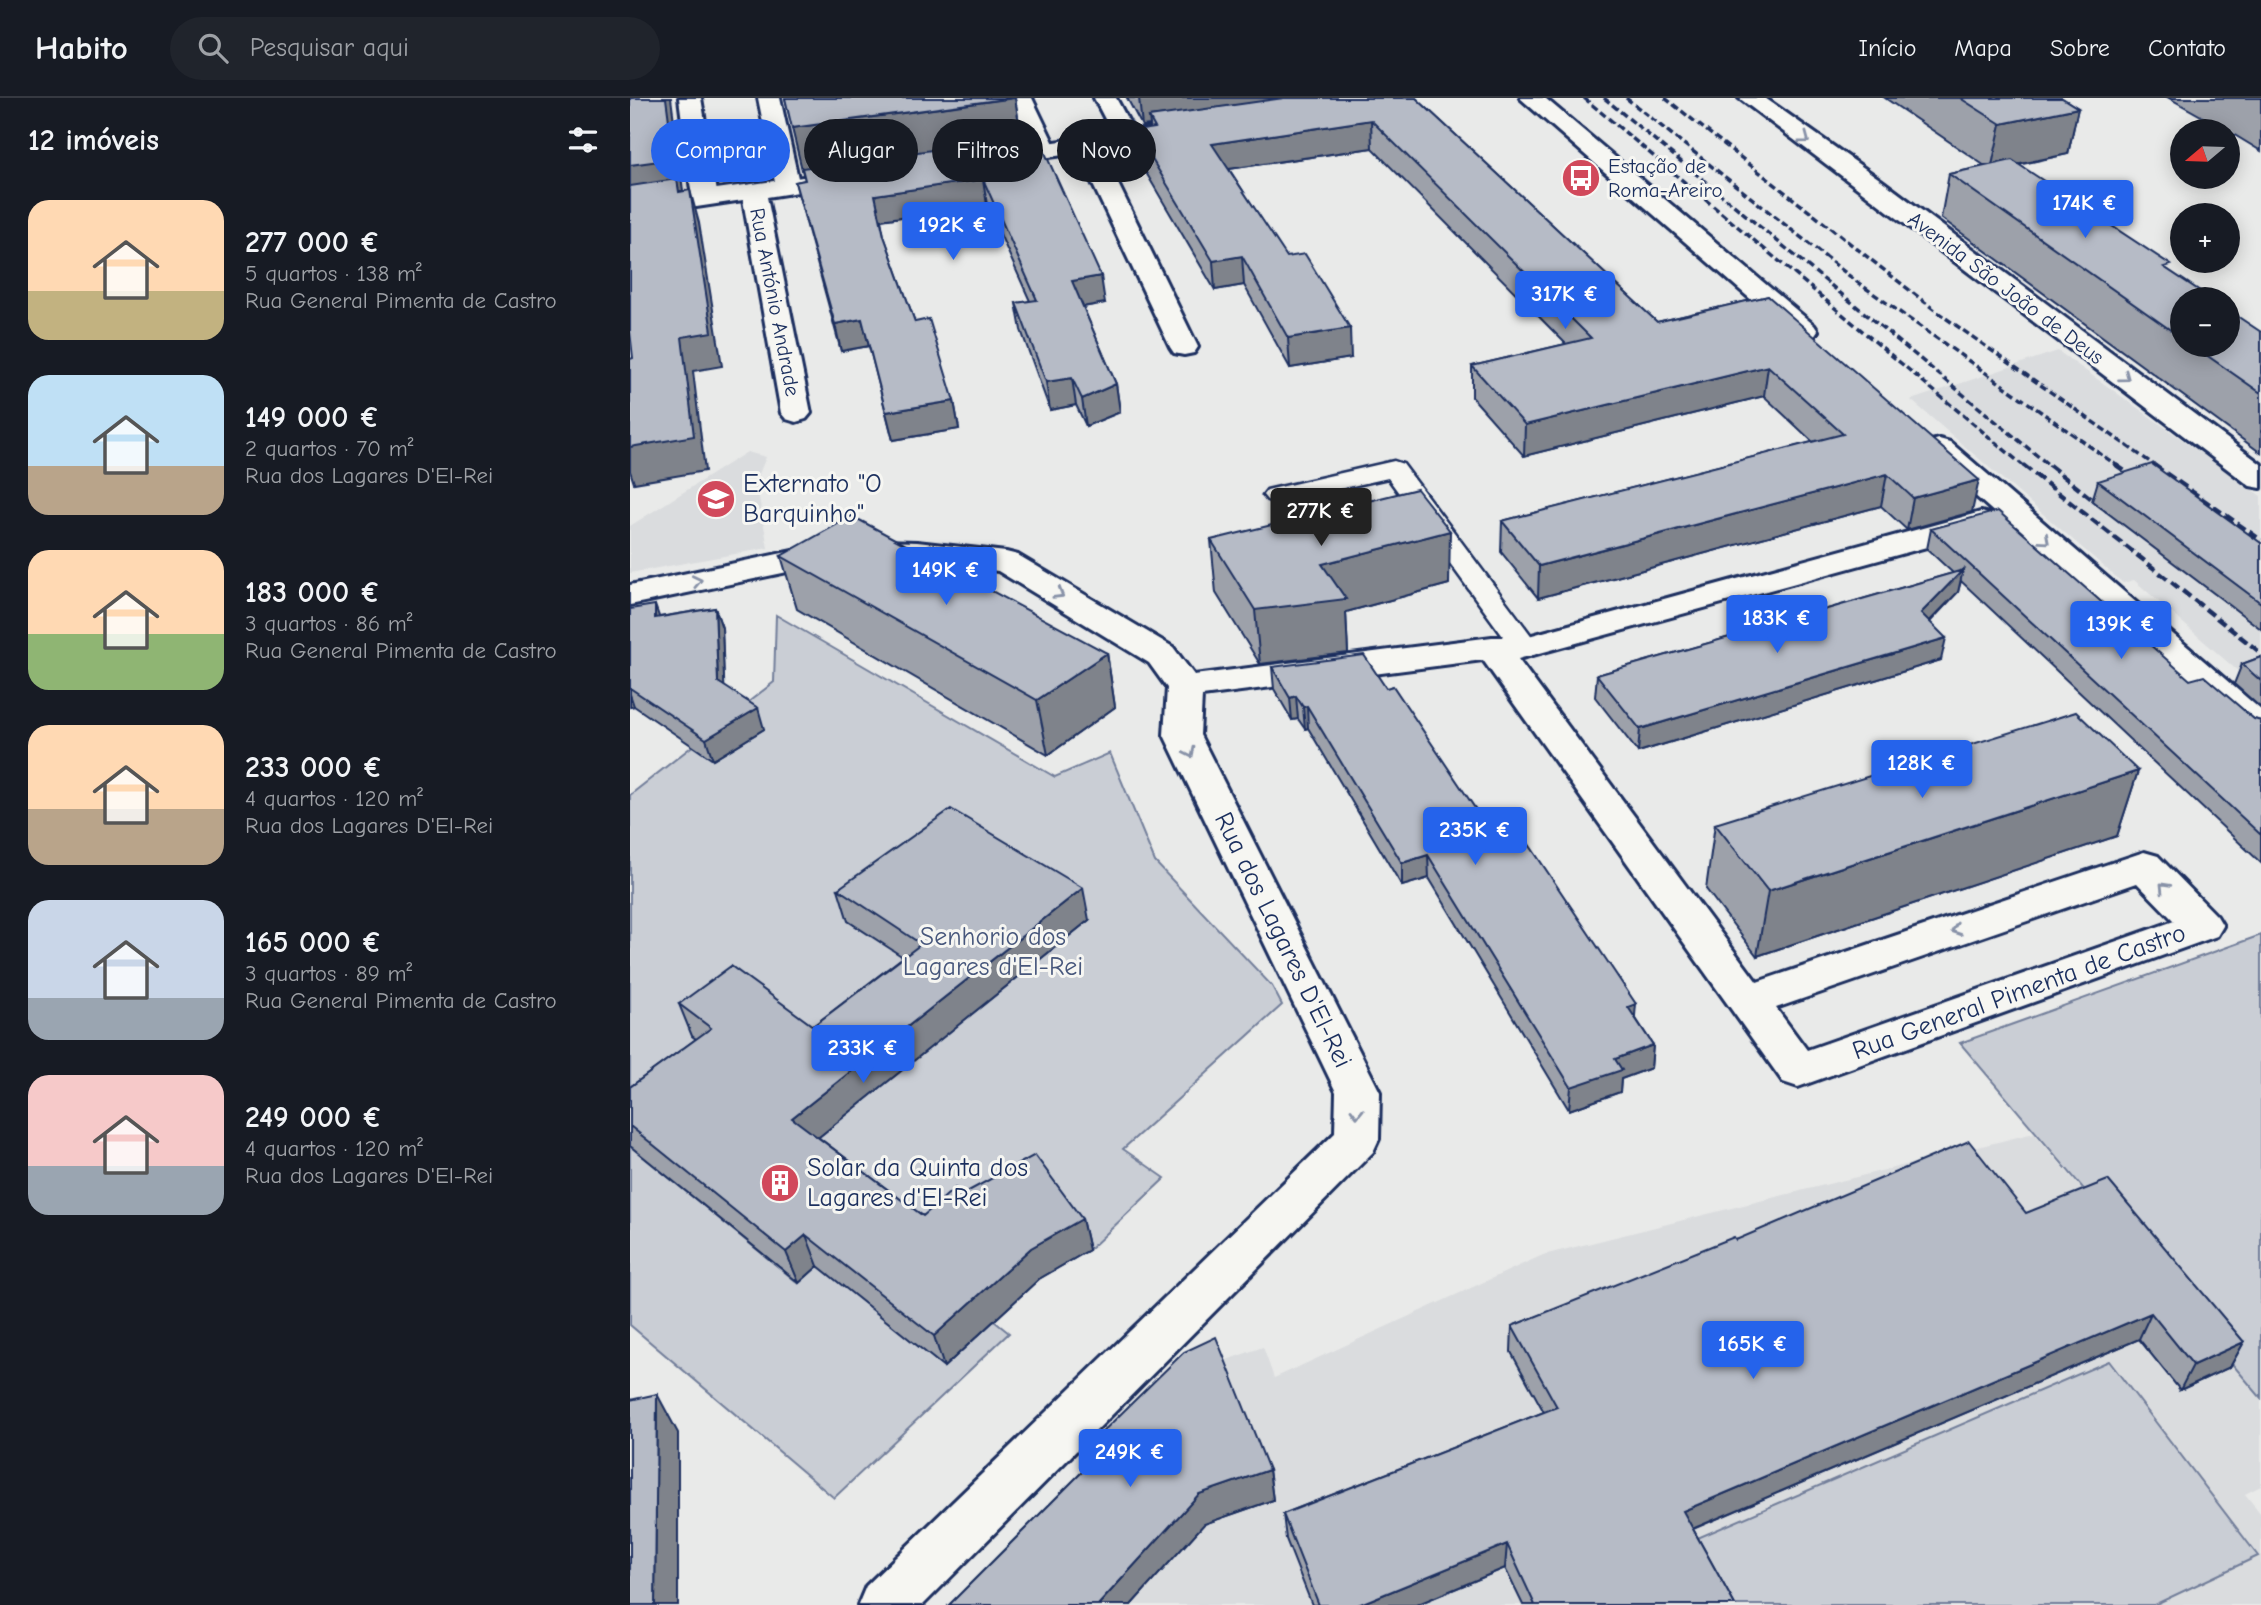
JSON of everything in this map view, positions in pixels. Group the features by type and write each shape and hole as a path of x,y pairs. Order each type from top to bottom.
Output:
{"street":[{"path":"690,98 705,198"},
{"path":"769,98 788,187"},
{"path":"1021,98 1045,150 1057,149"},
{"path":"1105,98 1116,119"},
{"path":"1531,98 1829,352"},
{"name":"Avenida São João de Deus","path":"1750,98 1872,185 1921,225 2261,479"},
{"path":"1156,134 1206,127"},
{"path":"630,209 822,182"},
{"path":"1104,182 1184,347"},
{"name":"Rua António Andrade","path":"754,191 796,413"},
{"path":"1921,433 2261,729"},
{"path":"630,595 845,550 917,552 1006,562 1161,654 1185,687 1509,648 2013,513"},
{"name":"Rua General Pimenta de Castro","path":"1509,648 1749,1001 1798,1070 2203,926 2144,866 1749,1001"},
{"name":"Rua dos Lagares D'El-Rei","path":"885,1605 1357,1139 1358,1092 1182,735 1185,687"}],"lane":[{"path":"1276,495 1394,469 1509,648"}],"shaded area":[{"path":"2058,351 2261,496 2261,702 2248,680 2134,580 2123,583 1911,400"},
{"name":"Externato \"O Barquinho\"","path":"747,452 766,457 756,481 768,548 630,573 630,526"},
{"path":"2034,1133 2261,1398 2261,1486 2245,1494 2261,1514 2261,1605 967,1605 1179,1377 1263,1347 1274,1378 1543,1255"}],"green space":[{"name":"Senhorio dos Lagares d'El-Rei","path":"776,615 1055,777 1110,753 1155,862 1272,986 1282,1005 1123,1149 1165,1178 1089,1250 933,1247 804,1149 873,1093 765,1091 630,1129 630,795 774,682"},
{"path":"2261,935 2261,1398 1960,1043"},
{"path":"630,1146 798,1283 818,1266 944,1367 994,1321 1009,1333 834,1498 630,1325"},
{"path":"2109,1361 2258,1556 2154,1605 1729,1605 1693,1540"}],"building":[{"path":"630,98 666,98 669,119 651,119 651,162 630,165"},
{"path":"785,98 1012,98 858,119 804,119 804,126 792,128"},
{"path":"1284,98 1416,98 1657,322 1768,296 1979,480 1913,498 1887,474 1539,566 1502,521 1843,434 1768,366 1525,425 1472,366 1591,338 1371,120 1212,144 1287,257 1305,254 1350,328 1288,338 1242,256 1213,261 1156,166 1156,119 1149,117"},
{"path":"1960,98 2062,98 2078,108 2001,124"},
{"path":"1043,148 1101,276 1072,281 1116,384 1082,399 1072,378 1046,382 1016,303 1037,300 984,182 1043,182"},
{"path":"932,150 932,182 963,182 875,195 884,236 915,322 929,319 954,401 886,412 862,319 835,324 795,182 918,182 918,152"},
{"path":"2012,160 2170,264 2164,267 2194,287 2170,287 2170,330 1949,174"},
{"path":"677,182 679,192 690,190 712,332 682,337 694,436 630,447 630,359 633,358 630,331 630,186"},
{"path":"2240,318 2261,332 2261,393 2209,357 2240,357"},
{"path":"2152,464 2261,543 2261,603 2098,481"},
{"path":"1417,489 1450,531 1322,564 1346,599 1255,610 1211,540"},
{"path":"1998,511 2190,680 2204,676 2254,719 2261,721 2261,835 1931,529"},
{"path":"852,516 1107,653 1037,700 781,556"},
{"path":"1963,570 1921,613 1946,638 1640,729 1597,675"},
{"path":"655,605 655,618 715,608 718,682 758,708 706,739 630,688 630,609"},
{"path":"1364,655 1386,688 1393,686 1493,835 1518,828 1636,1004 1628,1007 1653,1045 1615,1059 1622,1070 1571,1087 1428,855 1402,863 1307,706 1303,707 1296,696 1290,698 1272,667"},
{"path":"2261,657 2261,681 2242,664"},
{"path":"2076,712 2138,771 1768,891 1715,824"},
{"path":"951,809 1083,888 792,1118 923,1216 955,1188 963,1194 1035,1155 1082,1219 1031,1248 934,1336 806,1235 786,1252 630,1126 630,1087 711,1028 679,1004 731,966 813,1026 921,944 838,889"},
{"path":"1969,1141 2026,1213 2108,1180 2244,1342 2193,1365 2151,1313 1683,1511 1735,1605 1535,1605 1507,1544 1358,1605 1319,1605 1283,1514 1557,1407 1512,1326 1734,1237 1736,1240"},
{"path":"1216,1337 1269,1470 1199,1494 1098,1605 949,1605 1094,1460 1083,1451 1184,1352"},
{"path":"657,1394 655,1605 630,1605 630,1400"}],"railway":[{"path":"1584,98 2025,467"},
{"path":"1604,98 2051,467"},
{"path":"1626,98 1857,282 2119,467"},
{"path":"1665,98 1940,314 2157,467"},
{"path":"2023,465 2261,653"},
{"path":"2049,465 2107,511"},
{"path":"2116,465 2142,483"},
{"path":"2154,465 2261,540"}],"place":[{"name":"Estação de Roma-Areiro","path":"1581,178"},
{"name":"Externato \"O Barquinho\"","path":"716,499"},
{"name":"Solar da Quinta dos Lagares d'El-Rei","path":"780,1183"}]}
